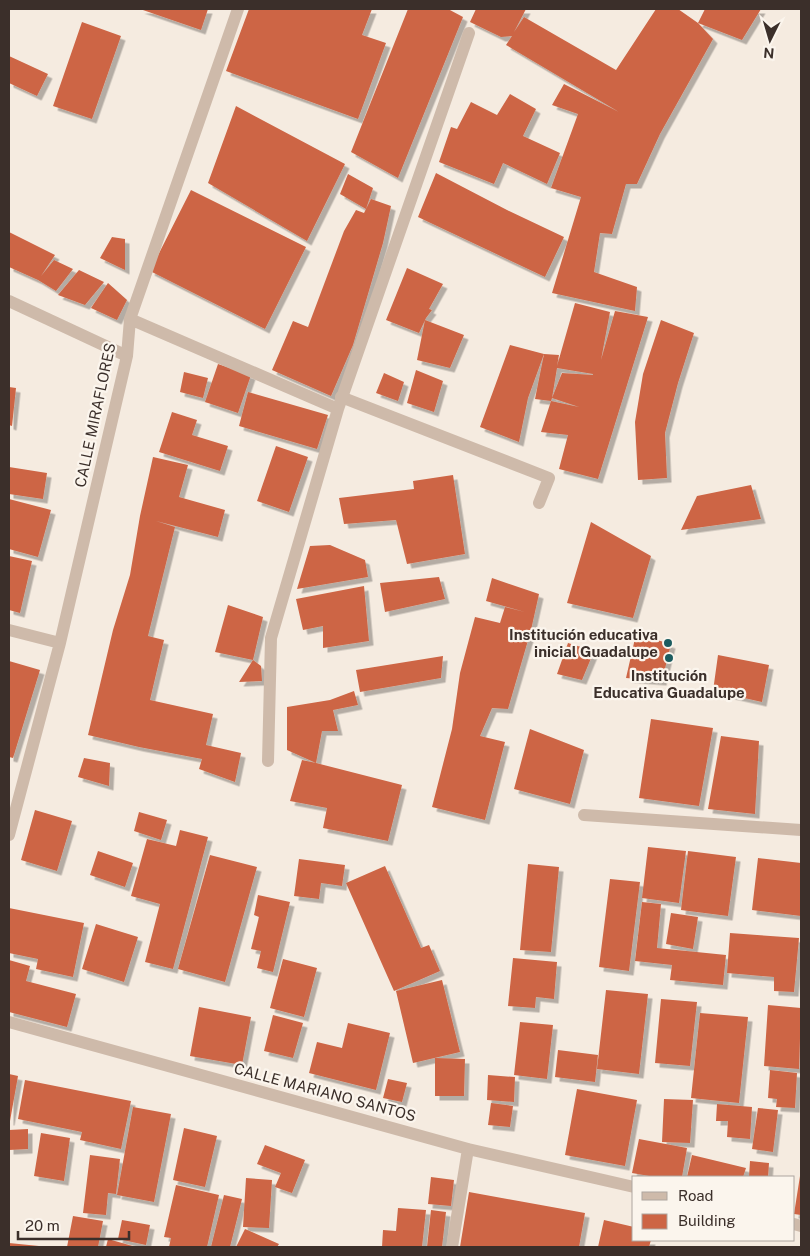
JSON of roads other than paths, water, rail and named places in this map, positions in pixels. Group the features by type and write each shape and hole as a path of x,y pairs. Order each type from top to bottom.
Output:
{"street":[{"name":"CALLE MIRAFLORES","path":"9,835 60,643 127,356 130,319 238,9"},
{"path":"268,760 270,638 340,403 469,33"},
{"path":"9,301 127,356"},
{"path":"130,319 340,403 550,478 539,503"},
{"path":"9,630 60,643"},
{"path":"584,815 801,830"},
{"name":"CALLE MARIANO SANTOS","path":"9,1022 468,1149 632,1187"},
{"path":"452,1247 468,1149"}],"place":[{"name":"Institución educativa inicial Guadalupe","path":"668,643"},
{"name":"Institución Educativa Guadalupe","path":"669,658"}]}
